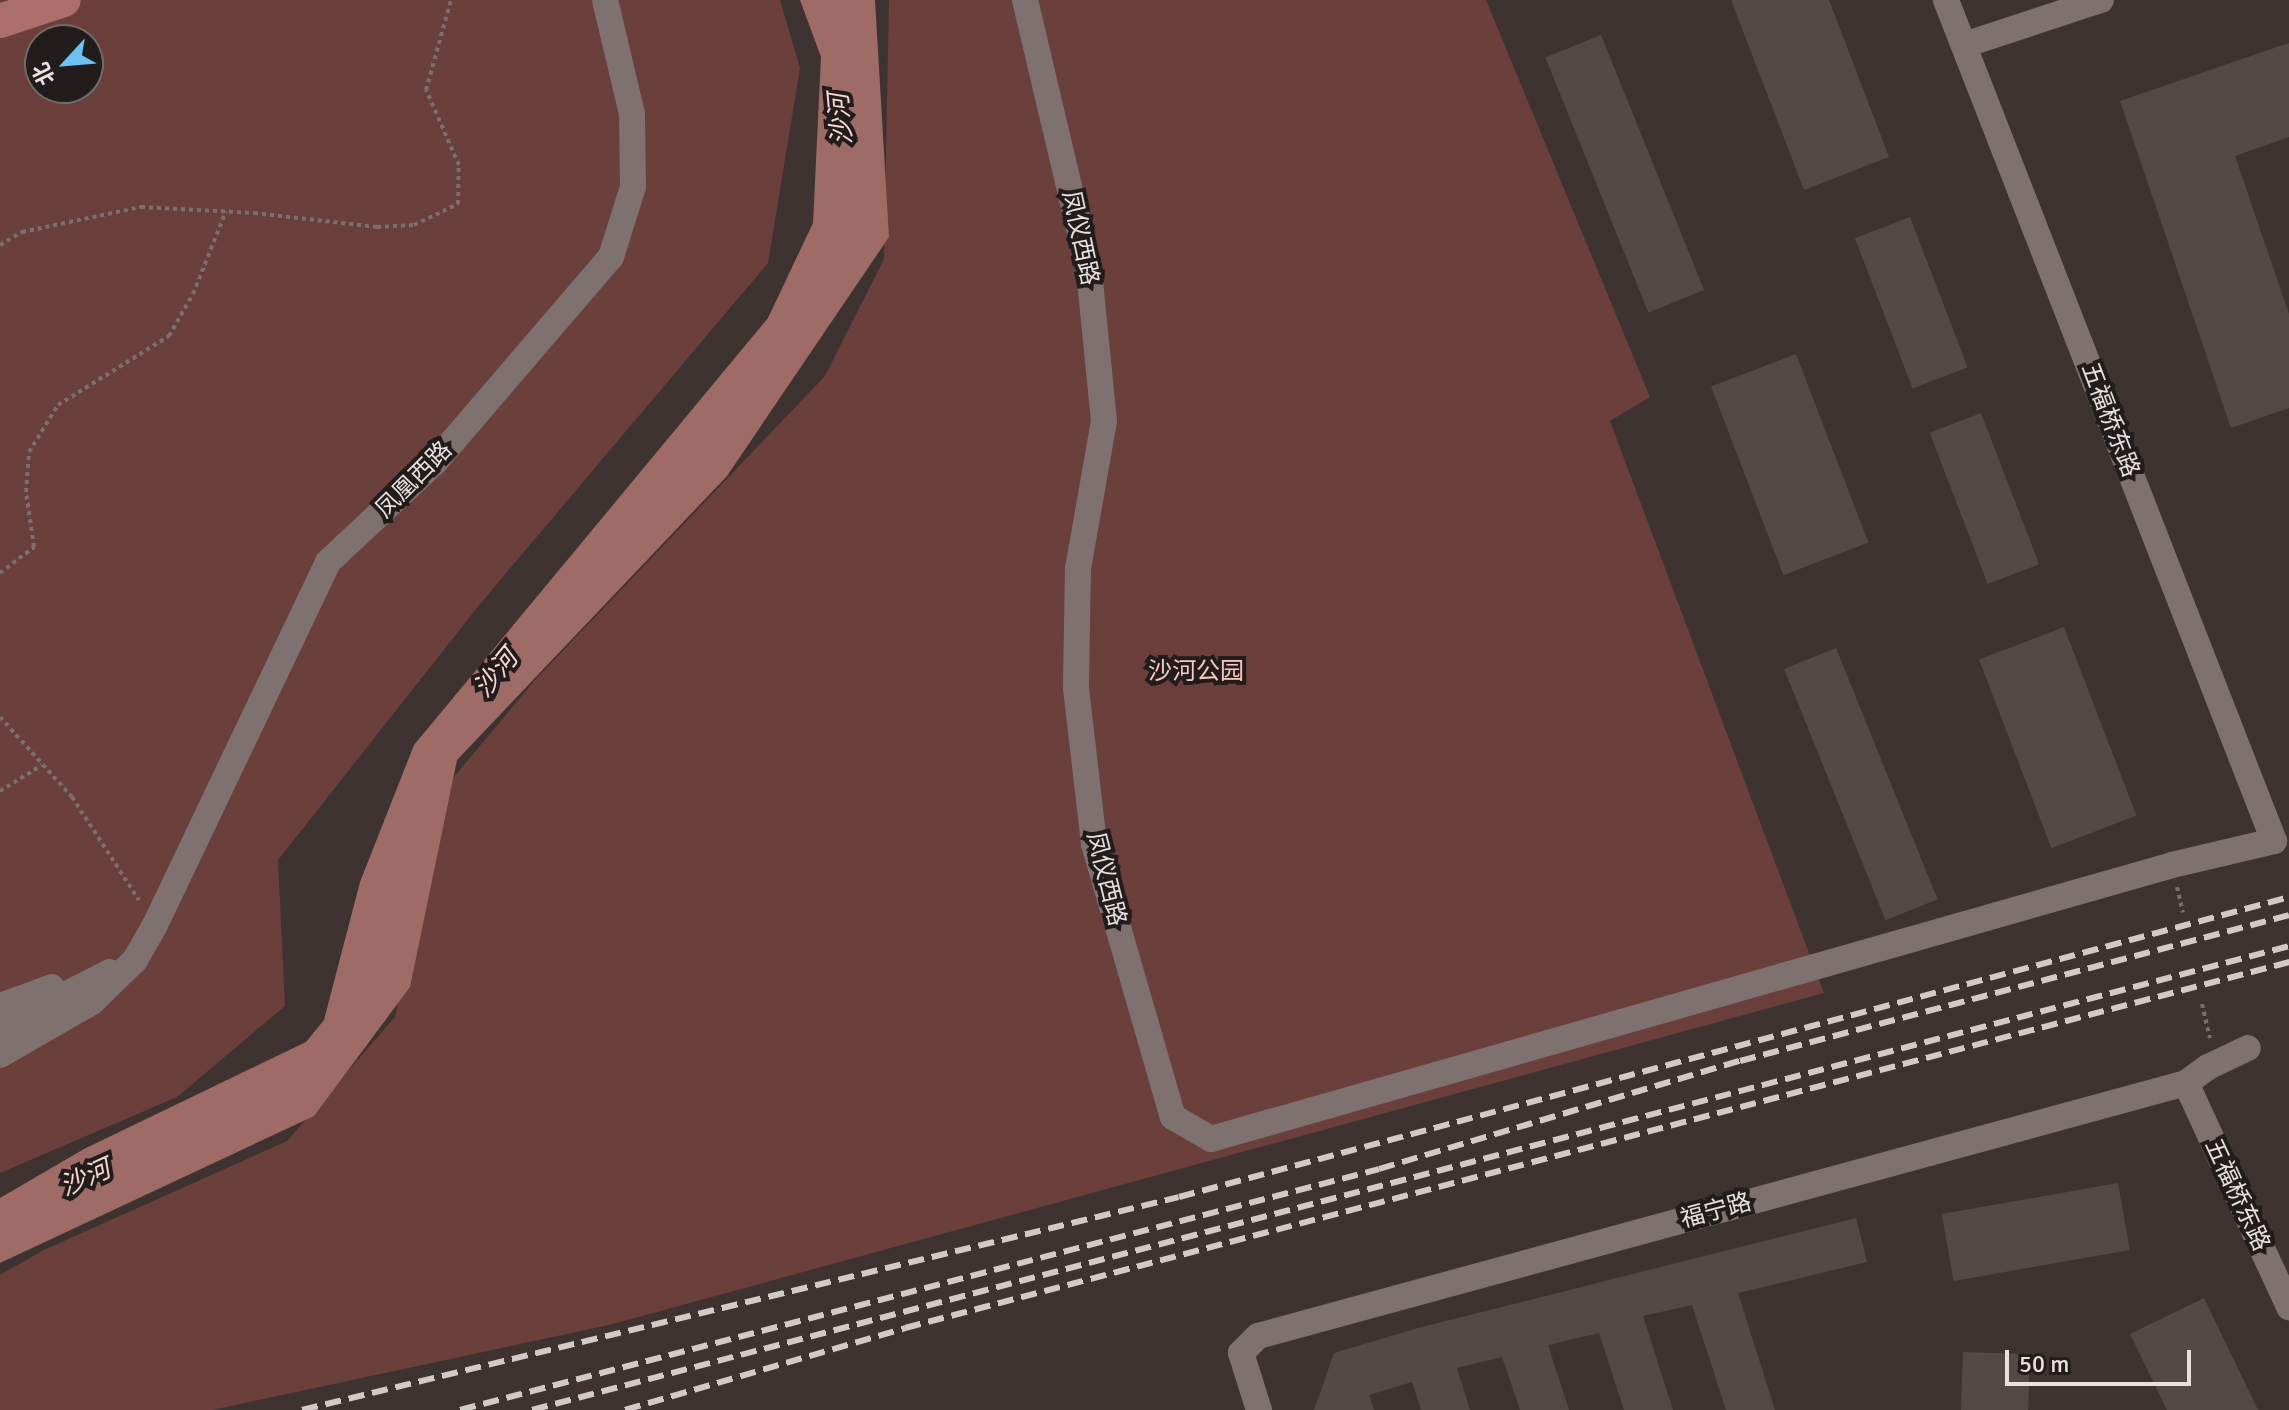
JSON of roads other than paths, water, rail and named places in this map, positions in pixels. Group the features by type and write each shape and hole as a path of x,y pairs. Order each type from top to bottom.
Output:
{"main road":[{"path":"0,21 64,0"}],"street":[{"name":"凤凰西路","path":"0,1055 92,1002 135,960 155,925 328,562 435,462 611,257 633,187 632,114 605,0"},
{"name":"凤仪西路","path":"1025,0 1089,271 1104,421 1078,568 1076,688 1094,844 1173,1117 1211,1139 2172,865 2274,841"},
{"name":"五福桥东路","path":"1946,0 2274,841"},
{"path":"1964,45 2101,0"},
{"path":"0,1006 135,960"},
{"path":"0,1028 135,960"},
{"name":"福宁路","path":"1259,1410 1241,1353 1258,1336 2186,1083 2248,1048"},
{"name":"五福桥东路","path":"2186,1083 2289,1307"}],"water":[{"name":"沙河","path":"800,0 875,0 889,237 727,476 457,760 410,987 314,1116 0,1263 0,1198 84,1149 306,1042 324,1020 360,882 414,745 768,318 813,223 821,57"}],"railway":[{"path":"302,1410 1179,1197 2289,897"},
{"path":"460,1410 1379,1169 1740,1061 2289,915"},
{"path":"532,1410 2289,946"},
{"path":"625,1410 905,1328 2289,962"}],"park label":[{"name":"沙河公园","path":"1196,672"}]}
